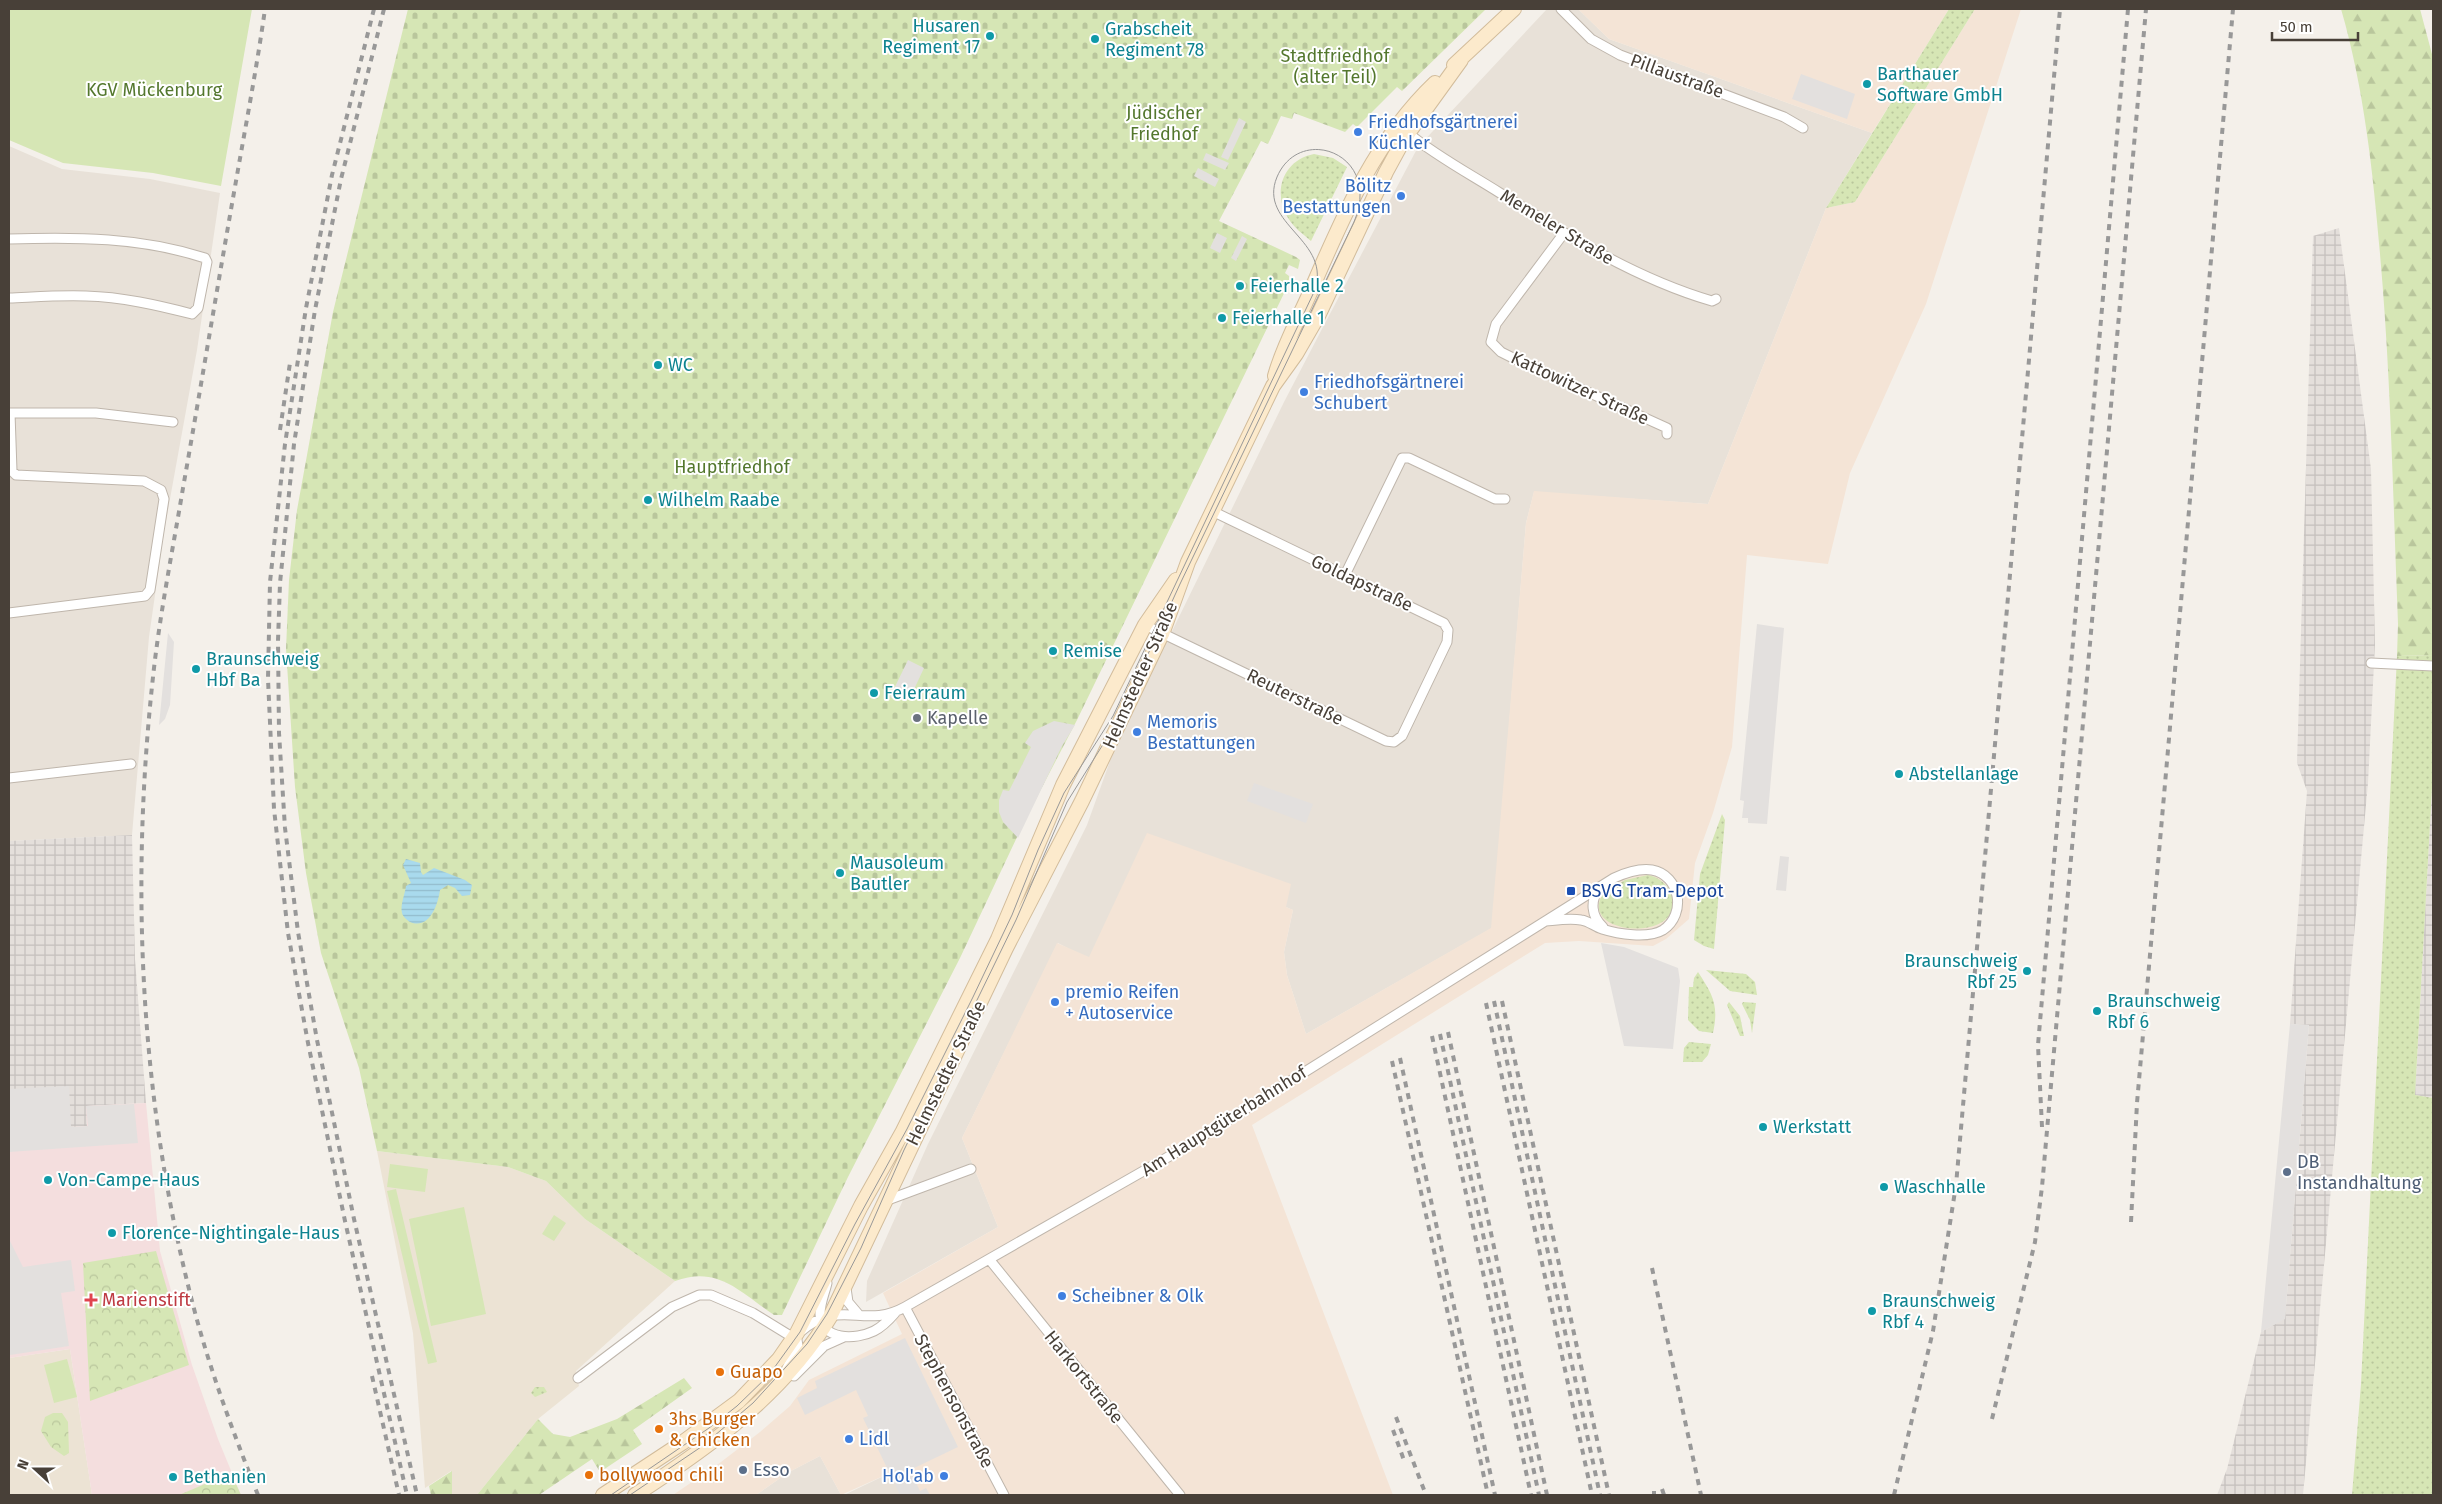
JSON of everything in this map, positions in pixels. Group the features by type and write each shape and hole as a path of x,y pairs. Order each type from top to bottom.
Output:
{"main road":[{"name":"Helmstedter Straße","path":"636,1495 711,1444 777,1385 826,1320 846,1285 1015,930 1103,759 1162,634 1188,562 1272,386 1282,355 1327,252 1378,154 1397,123 1434,84 1514,9"},
{"name":"Helmstedter Straße","path":"1272,386 1296,354 1318,316 1386,172 1406,136 1461,60"},
{"path":"1378,154 1389,151 1406,136 1412,114 1434,84"},
{"name":"Helmstedter Straße","path":"603,1495 727,1411 768,1372 794,1338 860,1206 908,1122 994,947 1056,801 1082,748 1145,625 1188,562"},
{"name":"Helmstedter Straße","path":"1082,748 1103,759"}],"street":[{"name":"Pillaustraße","path":"1561,9 1591,39 1620,56 1776,113 1804,128"},
{"name":"Memeler Straße","path":"1406,136 1564,233 1619,264 1650,280 1712,301 1716,299"},
{"name":"Kattowitzer Straße","path":"1564,233 1496,324 1490,342 1501,352 1513,358 1667,428 1667,434"},
{"path":"9,239 70,237 109,239 173,248 205,258 208,262 198,308 192,314 149,303 112,298 85,296 9,298"},
{"path":"9,613 145,596 150,590 164,499 161,490 144,481 16,475 12,471 9,413 96,413 173,422"},
{"path":"1345,575 1402,458 1409,458 1495,500 1505,499"},
{"name":"Goldapstraße","path":"1212,511 1444,623 1448,630 1447,642 1423,692"},
{"name":"Reuterstraße","path":"1145,625 1386,741 1394,742 1402,736 1423,692"},
{"path":"2372,663 2433,666"},
{"path":"9,778 131,764"},
{"name":"Am Hauptgüterbahnhof","path":"847,1336 875,1331 901,1309 1182,1149 1603,884 1625,874 1650,870 1667,877 1677,894 1675,914 1662,930 1647,934 1611,931 1579,919 1546,921"},
{"path":"1603,884 1595,895 1593,908 1599,923 1611,931"},
{"path":"885,1201 971,1169"},
{"name":"Harkortstraße","path":"989,1259 1180,1495"},
{"path":"832,1265 822,1304 826,1320 834,1335 847,1336"},
{"path":"846,1285 848,1302 861,1316"},
{"path":"578,1378 672,1307 699,1295 711,1295 753,1313 794,1338 826,1320"},
{"name":"Am Hauptgüterbahnhof","path":"826,1320 848,1314 876,1317 901,1309"},
{"name":"Stephensonstraße","path":"901,1309 1004,1495"},
{"name":"Helmstedter Straße","path":"777,1385 791,1379 824,1346 847,1336"},
{"name":"Helmstedter Straße","path":"777,1385 798,1346 798,1341 794,1338"}],"shaded area":[{"path":"1547,9 1578,9 1609,39 1872,133 1826,208 1708,504 1534,492 1526,523 1492,928 1306,1034 1287,975 1284,952 1293,910 1286,907 1088,959 1058,943 962,1138 998,1227 866,1302 867,1281 928,1144 1087,825 1114,750 1284,402 1322,329 1418,147"},
{"path":"1578,9 1949,9 1872,133 1609,39"},
{"path":"1975,9 2021,9 1926,304 1850,473 1828,564 1747,555 1732,747 1713,813 1695,863 1689,919 1666,939 1653,946 1579,941 1545,943 1252,1125 1393,1495 901,1495 890,1473 841,1495 820,1456 789,1472 756,1495 673,1495 760,1432 790,1406 809,1380 902,1334 883,1293 998,1227 962,1138 1057,943 1089,957 1147,833 1291,884 1286,907 1293,910 1284,952 1287,975 1306,1034 1491,928 1526,523 1534,491 1708,504 1826,208 1855,202"},
{"path":"1801,74 1855,94 1847,119 1792,99"},
{"path":"1239,118 1246,122 1228,160 1221,157"},
{"path":"9,146 62,169 150,179 220,193 197,350 164,532 149,637 132,835 9,841"},
{"path":"1206,153 1229,163 1225,170 1203,160"},
{"path":"1198,168 1219,179 1215,187 1194,176"},
{"path":"2339,228 2371,469 2375,644 2368,783 2303,1495 2217,1495 2227,1469 2261,1332 2285,1318 2309,1025 2290,1024 2307,791 2297,763 2313,236"},
{"path":"1217,233 1227,238 1220,253 1210,248"},
{"path":"1242,236 1247,239 1236,261 1231,258"},
{"path":"1757,624 1784,628 1767,824 1748,823 1748,818 1742,818 1744,801 1740,800"},
{"path":"168,633 174,642 170,705 165,719 159,725"},
{"path":"908,660 924,668 909,700 905,698 898,701 890,697"},
{"path":"1054,721 1075,725 1062,746 1018,838 1003,822 999,812 999,800 1003,790 1009,791 1031,747 1025,743 1033,731"},
{"path":"2433,770 2433,1098 2415,1095"},
{"path":"1254,783 1313,804 1306,823 1247,801"},
{"path":"132,835 135,959 146,1103 87,1106 88,1126 9,1131 9,841"},
{"path":"1780,856 1789,857 1786,891 1776,890"},
{"path":"1601,943 1624,947 1678,968 1680,981 1673,1049 1624,1046"},
{"name":"DB Instandhaltung","path":"2290,1024 2309,1025 2285,1319 2261,1332"},
{"path":"69,1086 71,1127 88,1126 86,1106 134,1104 138,1143 9,1152 9,1089"},
{"name":"Marienstift","path":"146,1103 160,1251 192,1365 218,1439 241,1495 92,1495 70,1349 9,1358 9,1131 87,1126 86,1106"},
{"path":"377,1151 508,1167 546,1181 585,1219 675,1281 576,1371 579,1386 538,1419 477,1495 452,1495 451,1471 425,1488 413,1333"},
{"path":"9,1224 10,1241 23,1267 71,1260 75,1291 61,1293 69,1346 10,1355"},
{"path":"905,1338 958,1447 910,1470 920,1491 926,1488 930,1495 900,1495 863,1418 868,1416 856,1390 805,1415 797,1398 817,1388 815,1381"},
{"path":"70,1349 92,1495 9,1495 9,1358"},
{"path":"820,1456 841,1495 756,1495 789,1472"},
{"path":"890,1473 901,1495 844,1495"}],"green space":[{"name":"KGV Mückenburg","path":"9,9 252,9 221,186 153,173 63,163 9,140"},
{"name":"Hauptfriedhof","path":"408,9 1486,9 1402,91 1397,87 1357,127 1353,124 1345,132 1294,113 1292,119 1281,116 1268,144 1261,141 1219,221 1296,257 1300,260 1298,269 1289,265 1285,273 1289,276 1289,283 1077,720 1026,818 960,958 848,1177 782,1315 774,1315 728,1283 716,1279 704,1276 675,1281 585,1219 546,1181 508,1167 377,1151 359,1068 321,953 306,873 295,787 286,649 289,580 297,510 333,312"},
{"path":"1949,9 1975,9 1855,202 1826,208"},
{"path":"2341,9 2420,9 2433,58 2433,655 2397,656 2398,624 2391,439 2387,346 2380,254 2362,100"},
{"path":"1314,154 1333,158 1347,167 1311,241 1288,218 1283,208 1281,188 1283,178 1288,170 1303,157"},
{"path":"2433,655 2433,770 2415,1095 2433,1098 2433,1495 2352,1495 2361,1384 2397,656"},
{"path":"1722,814 1725,820 1714,949 1694,940 1700,874"},
{"path":"1648,875 1662,881 1671,894 1672,910 1664,921 1650,927 1633,928 1617,926 1605,919 1599,908 1603,894 1625,880"},
{"path":"1706,970 1746,974 1755,982 1757,995 1730,991"},
{"path":"1698,972 1708,987 1715,1007 1713,1033 1699,1031 1688,1020 1689,987 1693,987 1694,978"},
{"path":"1729,1002 1740,1016 1744,1036 1740,1036 1727,1005"},
{"path":"1743,1002 1756,1003 1752,1033 1750,1020 1742,1004"},
{"path":"1689,1042 1711,1044 1708,1055 1702,1062 1683,1062 1684,1048"},
{"path":"390,1164 428,1169 425,1192 387,1187"},
{"path":"396,1189 437,1362 428,1364 387,1191"},
{"path":"464,1207 486,1314 431,1326 409,1219"},
{"path":"554,1215 566,1223 554,1241 542,1234"},
{"path":"156,1251 189,1365 90,1401 83,1263"},
{"path":"67,1359 77,1397 54,1403 44,1365"},
{"path":"684,1378 692,1388 633,1430 642,1444 600,1472 592,1459 539,1495 477,1495 538,1419 553,1434 570,1437 617,1419"},
{"path":"535,1387 544,1387 547,1392 535,1397 531,1393"},
{"path":"53,1413 62,1413 68,1422 69,1453 64,1456 51,1447 41,1431 45,1417"},
{"path":"452,1471 452,1495 431,1495 429,1486"},
{"path":"231,1473 241,1495 179,1495"}],"water":[{"path":"406,859 420,863 423,875 434,868 465,880 472,885 470,895 462,896 455,888 448,885 440,890 435,908 428,919 417,923 410,922 402,913 406,886 411,883 403,865"}],"tram line":[{"path":"611,1495 709,1428 737,1406 769,1375 800,1332 855,1224 907,1129 973,997 1012,915 1038,850 1064,793 1113,716 1314,292 1317,274 1314,259 1306,245 1285,221 1277,208 1274,194 1277,177 1288,161 1303,152 1319,150 1335,154 1348,164 1357,179 1360,198 1354,222 1180,584 1117,722 1067,802 1016,920 904,1150 861,1248 827,1314 807,1344 753,1403 701,1447 630,1495"}],"railway":[{"path":"258,1495 206,1351 174,1223 160,1145 150,1066 144,986 142,827 154,668 167,578 265,9"},
{"path":"374,9 332,175 306,308 285,444 270,582 268,679 274,809 288,933 308,1043 345,1221 407,1495"},
{"path":"384,9 341,179 315,310 294,444 280,583 278,641 279,733 285,828 298,932 317,1040 354,1219 417,1495"},
{"path":"1894,1495 1933,1331 1956,1185 2060,9"},
{"path":"2042,1127 2038,1045 2128,9"},
{"path":"1992,1419 2035,1242 2042,1187 2146,9"},
{"path":"2131,1222 2137,1103 2233,9"},
{"path":"280,430 290,363"},
{"path":"1494,1001 1600,1495"},
{"path":"1502,1001 1609,1495"},
{"path":"1486,1003 1592,1495"},
{"path":"1448,1032 1547,1495"},
{"path":"1440,1034 1539,1495"},
{"path":"1432,1036 1531,1495"},
{"path":"1400,1058 1495,1495"},
{"path":"1392,1061 1488,1495"},
{"path":"1652,1268 1701,1495"},
{"path":"372,1376 399,1495"},
{"path":"1396,1417 1426,1495"},
{"path":"1393,1430 1405,1463"},
{"path":"1662,1489 1664,1495"}],"place":[{"name":"Husaren Regiment 17","path":"990,36"},
{"name":"Grabscheit Regiment 78","path":"1095,39"},
{"name":"Barthauer Software GmbH","path":"1867,84"},
{"name":"Friedhofsgärtnerei Küchler","path":"1358,132"},
{"name":"Bölitz Bestattungen","path":"1401,196"},
{"name":"Feierhalle 2","path":"1240,286"},
{"name":"Feierhalle 1","path":"1222,318"},
{"name":"WC","path":"658,365"},
{"name":"Friedhofsgärtnerei Schubert","path":"1304,392"},
{"name":"Wilhelm Raabe","path":"648,500"},
{"name":"Remise","path":"1053,651"},
{"name":"Braunschweig Hbf Ba","path":"196,669"},
{"name":"Feierraum","path":"874,693"},
{"name":"Kapelle","path":"917,718"},
{"name":"Memoris Bestattungen","path":"1137,732"},
{"name":"Abstellanlage","path":"1899,774"},
{"name":"Mausoleum Bautler","path":"840,873"},
{"name":"BSVG Tram-Depot","path":"1571,891"},
{"name":"Braunschweig Rbf 25","path":"2027,971"},
{"name":"premio Reifen + Autoservice","path":"1055,1002"},
{"name":"Braunschweig Rbf 6","path":"2097,1011"},
{"name":"Werkstatt","path":"1763,1127"},
{"name":"DB Instandhaltung","path":"2287,1172"},
{"name":"Von-Campe-Haus","path":"48,1180"},
{"name":"Waschhalle","path":"1884,1187"},
{"name":"Florence-Nightingale-Haus","path":"112,1233"},
{"name":"Scheibner & Olk","path":"1062,1296"},
{"name":"Marienstift","path":"91,1300"},
{"name":"Braunschweig Rbf 4","path":"1872,1311"},
{"name":"Guapo","path":"720,1372"},
{"name":"3hs Burger & Chicken","path":"659,1429"},
{"name":"Lidl","path":"849,1439"},
{"name":"Esso","path":"743,1470"},
{"name":"bollywood chili","path":"589,1475"},
{"name":"Hol'ab","path":"944,1476"},
{"name":"Bethanien","path":"173,1477"}],"park label":[{"name":"Stadtfriedhof (alter Teil)","path":"1335,66"},
{"name":"Jüdischer Friedhof","path":"1164,123"}]}
